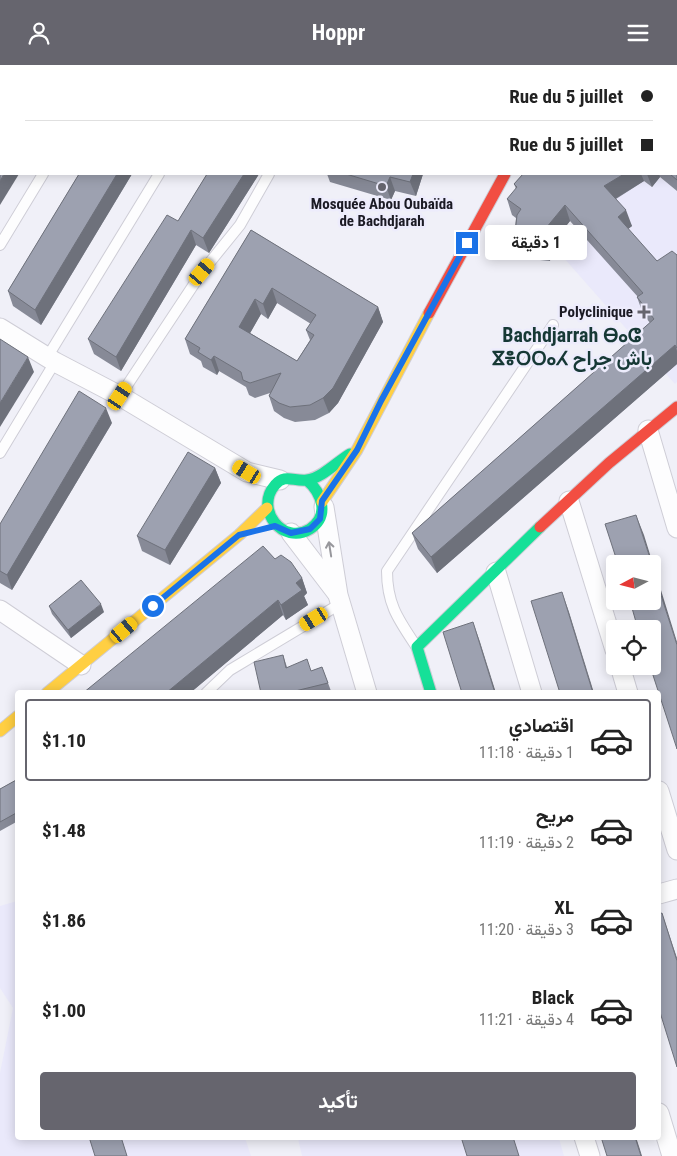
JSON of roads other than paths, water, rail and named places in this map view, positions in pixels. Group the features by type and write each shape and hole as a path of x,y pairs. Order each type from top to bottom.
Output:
{"street":[{"path":"239,535 310,529 317,523 323,502 357,450 381,401 504,175"},
{"path":"0,327 51,359 120,396 247,472 280,481 298,477 315,485 323,502 339,599 366,690"},
{"path":"430,690 416,647 569,501 648,429 677,407"},
{"path":"648,429 677,528"},
{"path":"307,480 357,450"},
{"path":"247,472 266,507 268,516 283,530 339,599"},
{"path":"51,690 239,535 266,507 268,496 280,481"},
{"path":"569,501 606,621"},
{"path":"496,572 531,690"},
{"path":"0,610 81,665"},
{"path":"623,675 627,690"},
{"path":"0,731 15,719"},
{"path":"661,798 677,850"},
{"path":"661,893 677,889"},
{"path":"661,1120 672,1156"},
{"path":"585,1140 590,1156"}],"lane":[{"path":"0,245 42,175"},
{"path":"0,453 51,359 158,175"},
{"path":"120,396 202,272 240,225 268,175"},
{"path":"416,647 398,618 387,591 387,571 553,325"},
{"path":"209,690 230,671 339,599"}],"place":[{"name":"Mosquée Abou Oubaïda de Bachdjarah","path":"382,187"},
{"name":"Polyclinique","path":"644,312"}],"district":[{"name":"Bachdjarrah ⴱⴰⵛ ⴵⴻⵔⵔⴰⵃ باش جراح","path":"572,346"}]}
